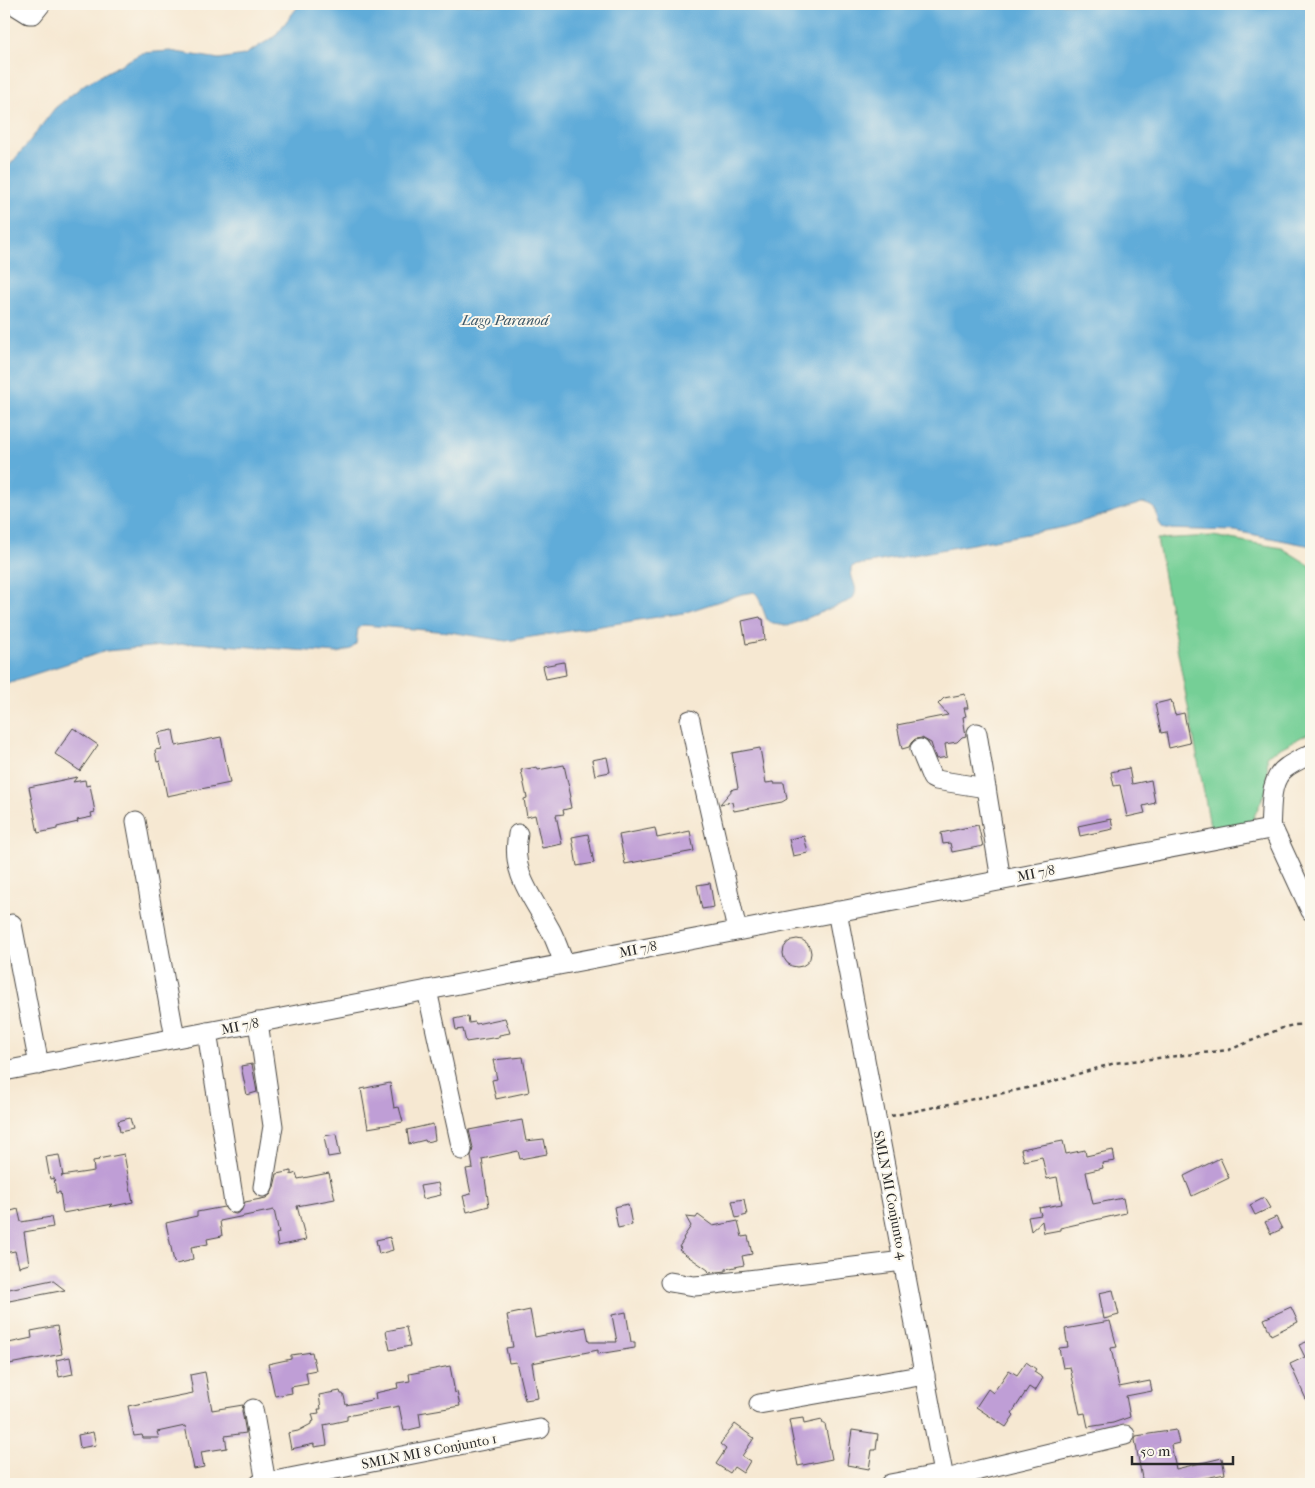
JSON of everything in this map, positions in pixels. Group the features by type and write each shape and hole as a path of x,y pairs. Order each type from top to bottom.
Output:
{"street":[{"path":"13,4 35,9"},
{"path":"690,720 737,930"},
{"path":"977,733 1002,880"},
{"path":"920,750 932,778 986,788"},
{"path":"1311,754 1285,768 1277,776 1274,784 1271,829 1311,911"},
{"path":"136,821 174,1038"},
{"name":"MI 7/8","path":"4,1071 837,910 1271,829"},
{"path":"518,834 515,847 516,863 522,881 552,932 564,963"},
{"name":"SMLN MI Conjunto 4","path":"837,910 944,1479"},
{"path":"12,924 39,1064"},
{"path":"427,990 462,1150"},
{"path":"258,1022 273,1126 263,1186"},
{"path":"207,1032 234,1203"},
{"path":"670,1282 694,1286 706,1285 903,1261"},
{"path":"759,1404 925,1374"},
{"path":"253,1409 263,1484"},
{"name":"SMLN MI 8 Conjunto 1","path":"263,1484 540,1429"},
{"path":"890,1484 944,1479 1125,1435"}],"path":[{"path":"877,1119 1037,1086 1115,1063 1229,1050 1284,1027 1311,1024"}],"green space":[{"path":"1213,536 1282,548 1311,566 1311,732 1267,755 1268,786 1252,821 1213,842 1157,539"}],"water":[{"name":"Lago Paranoá","path":"300,4 1311,4 1311,546 1235,531 1164,529 1153,508 1142,503 1065,527 853,566 851,573 856,592 851,600 788,626 773,624 767,620 758,596 754,592 683,613 506,641 450,632 363,625 358,628 356,644 351,649 338,653 195,643 106,651 4,684 4,172 55,108 85,84 142,53 170,51 219,59 244,55 274,37"}],"building":[{"path":"760,617 763,619 765,640 746,644 742,621"},
{"path":"564,662 566,675 546,679 543,666"},
{"path":"965,694 968,708 964,708 966,716 963,717 966,736 957,742 945,744 947,757 936,759 931,743 922,738 915,739 909,747 902,749 897,725 948,715 938,704 944,698"},
{"path":"1171,700 1175,715 1184,713 1190,743 1169,748 1166,732 1161,733 1155,704"},
{"path":"73,728 98,745 80,771 55,754"},
{"path":"173,730 176,746 221,737 230,783 167,796 160,761 157,762 155,750 161,749 158,733"},
{"path":"760,748 766,783 784,783 787,799 782,802 734,811 732,802 720,804 733,789 738,788 732,753"},
{"path":"607,757 610,772 595,775 592,760"},
{"path":"564,765 571,797 569,798 571,808 563,810 564,814 556,815 562,844 542,848 535,815 527,817 524,799 527,798 521,770 537,767 538,770"},
{"path":"1129,768 1132,784 1151,780 1155,803 1143,806 1145,813 1127,817 1120,785 1114,786 1111,772"},
{"path":"77,777 73,782 85,780 86,786 90,785 95,812 91,813 92,817 77,820 78,822 57,827 57,829 38,833 29,787"},
{"path":"1111,819 1113,829 1080,836 1078,826"},
{"path":"978,825 983,846 952,852 950,843 943,844 941,833"},
{"path":"655,828 657,838 690,831 694,851 625,864 619,835"},
{"path":"588,834 594,863 577,866 572,837"},
{"path":"804,836 808,853 793,856 789,839"},
{"path":"710,883 714,907 702,909 697,885"},
{"path":"797,939 807,943 811,953 807,963 797,967 787,963 783,953 787,943"},
{"path":"468,1016 469,1023 475,1022 476,1024 505,1018 510,1033 499,1035 499,1037 466,1042 463,1029 456,1030 454,1019"},
{"path":"523,1057 529,1092 496,1099 492,1080 497,1079 493,1060"},
{"path":"252,1064 257,1092 247,1095 241,1066"},
{"path":"390,1083 394,1108 399,1107 403,1122 368,1128 361,1089"},
{"path":"130,1118 133,1129 120,1132 118,1121"},
{"path":"522,1120 526,1141 544,1139 547,1154 520,1159 518,1151 482,1159 489,1206 467,1212 463,1196 471,1194 466,1169 473,1168 471,1156 473,1148 469,1130"},
{"path":"433,1124 435,1140 426,1142 425,1140 409,1144 407,1130"},
{"path":"336,1134 340,1155 328,1157 324,1136"},
{"path":"1063,1141 1066,1154 1085,1150 1086,1156 1113,1150 1115,1161 1102,1163 1103,1168 1086,1172 1093,1204 1123,1198 1126,1213 1044,1233 1042,1221 1031,1231 1028,1217 1041,1215 1039,1208 1062,1204 1057,1177 1047,1179 1042,1157 1024,1161 1021,1149"},
{"path":"124,1154 133,1202 63,1213 60,1192 56,1193 54,1178 50,1179 46,1157 59,1155 63,1176 94,1171 93,1161"},
{"path":"1220,1158 1229,1178 1192,1196 1184,1176"},
{"path":"291,1171 291,1175 296,1173 298,1179 329,1173 335,1199 297,1206 306,1240 278,1246 276,1234 279,1233 274,1210 220,1221 222,1236 207,1239 208,1244 191,1247 193,1259 176,1264 174,1262 166,1223 197,1216 197,1212 224,1207 230,1213 236,1214 241,1211 245,1202 266,1198 271,1194 277,1174"},
{"path":"438,1183 441,1195 423,1199 420,1186"},
{"path":"1264,1198 1270,1208 1255,1215 1250,1205"},
{"path":"744,1199 747,1215 736,1218 732,1201"},
{"path":"628,1204 632,1225 618,1228 614,1207"},
{"path":"18,1209 21,1222 51,1217 53,1227 24,1232 29,1264 19,1267 15,1251 4,1253 4,1213"},
{"path":"698,1215 713,1226 738,1221 742,1237 748,1236 752,1254 742,1256 744,1265 726,1269 726,1271 709,1273 708,1270 679,1250 683,1238 691,1226 686,1217 696,1218"},
{"path":"1276,1217 1282,1229 1271,1234 1265,1222"},
{"path":"390,1237 393,1250 379,1254 376,1240"},
{"path":"52,1280 65,1290 4,1302 4,1290"},
{"path":"1113,1290 1119,1315 1104,1319 1099,1293"},
{"path":"1291,1307 1298,1322 1271,1335 1264,1319"},
{"path":"530,1310 535,1337 586,1327 589,1342 617,1342 612,1315 626,1312 631,1342 635,1342 635,1348 598,1354 598,1350 532,1363 538,1398 525,1400 516,1362 509,1363 506,1348 513,1347 507,1315"},
{"path":"1110,1321 1117,1347 1111,1348 1119,1387 1150,1381 1152,1391 1126,1396 1130,1417 1113,1423 1088,1427 1085,1413 1080,1414 1070,1367 1063,1368 1059,1348 1068,1347 1065,1329"},
{"path":"57,1326 62,1354 4,1365 4,1344 32,1338 31,1331"},
{"path":"406,1327 410,1346 390,1350 386,1331"},
{"path":"1311,1340 1311,1410 1290,1364 1305,1357 1299,1345"},
{"path":"312,1352 316,1370 306,1372 308,1384 291,1387 292,1393 275,1396 268,1364 291,1359 291,1355"},
{"path":"70,1357 73,1374 59,1377 56,1360"},
{"path":"1026,1362 1036,1369 1034,1372 1043,1378 1035,1391 1029,1387 1012,1413 1014,1415 1006,1427 976,1407 988,1389 993,1393 1009,1370 1017,1375"},
{"path":"450,1366 455,1393 457,1392 460,1406 419,1413 421,1427 404,1431 399,1406 347,1416 347,1420 324,1425 327,1445 314,1447 314,1444 291,1449 288,1433 298,1431 314,1421 312,1414 319,1413 318,1409 321,1409 319,1395 340,1391 344,1396 346,1405 376,1399 375,1393 398,1388 397,1383 410,1381 409,1374"},
{"path":"205,1372 212,1410 243,1405 242,1411 246,1433 225,1436 227,1448 201,1452 204,1467 194,1469 185,1426 157,1432 159,1438 143,1438 142,1435 134,1436 128,1406 193,1393 190,1375"},
{"path":"803,1418 804,1424 822,1420 823,1424 825,1424 832,1459 798,1466 789,1420"},
{"path":"735,1424 754,1438 742,1456 750,1461 743,1473 734,1467 730,1473 716,1464 726,1449 720,1444"},
{"path":"852,1430 878,1434 876,1450 872,1450 869,1469 847,1465"},
{"path":"1176,1430 1179,1443 1171,1445 1176,1469 1222,1458 1225,1474 1181,1483 1180,1479 1143,1484 1135,1440 1136,1436"},
{"path":"93,1432 96,1445 80,1448 78,1435"}]}
